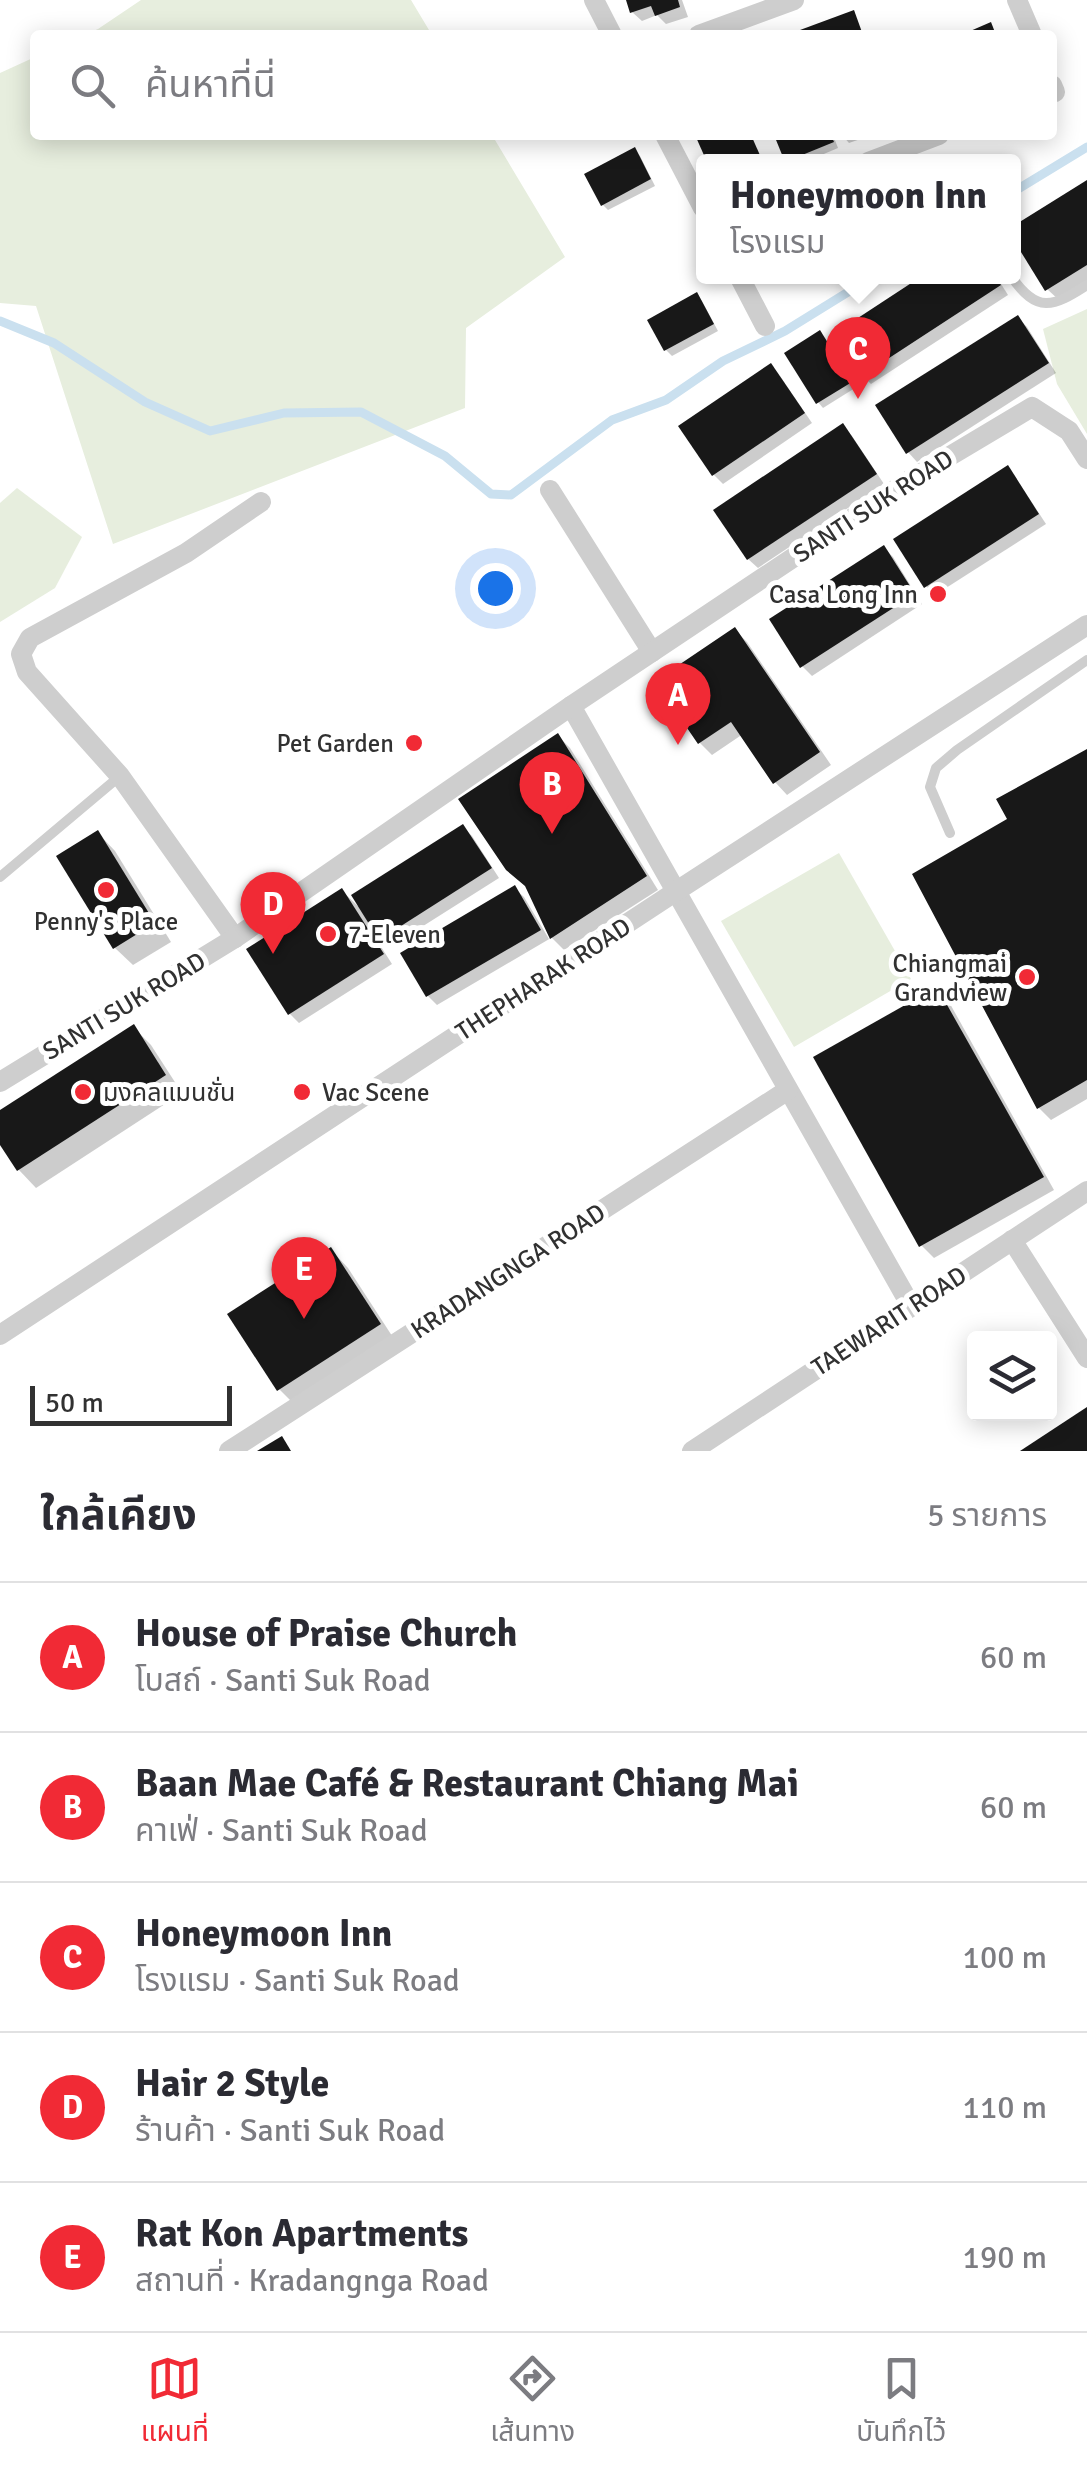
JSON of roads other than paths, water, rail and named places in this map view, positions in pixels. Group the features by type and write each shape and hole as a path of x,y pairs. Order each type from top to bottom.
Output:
{"street":[{"path":"594,0 609,30"},
{"path":"713,30 794,0"},
{"path":"1018,0 1030,30"},
{"path":"668,140 696,195"},
{"path":"889,154 926,140"},
{"path":"743,284 765,326"},
{"name":"SANTI SUK ROAD","path":"0,1082 235,938 571,706 908,481 1032,407 1069,431 1087,459"},
{"path":"550,490 652,652"},
{"path":"235,938 120,776 27,672 21,654 30,638 186,554 262,502"},
{"name":"THEPHARAK ROAD","path":"0,1335 1087,625"},
{"path":"571,706 911,1306"},
{"name":"KRADANGNGA ROAD","path":"228,1451 788,1090"},
{"name":"TAEWARIT ROAD","path":"692,1451 1087,1191"},
{"path":"1012,1240 1087,1358"}],"lane":[{"path":"1016,284 1024,295 1045,305 1058,303 1087,284"},
{"path":"950,834 930,787 936,768 1087,660"},
{"path":"0,876 120,776"}],"waterway":[{"path":"1021,187 1087,147"},
{"path":"0,321 54,343 145,402 210,431 284,413 361,412 445,456 491,494 511,495 612,420 666,400 723,361 785,331 861,284"}],"place":[{"name":"Honeymoon Inn","path":"858,399"},
{"name":"Casa Long Inn","path":"938,594"},
{"name":"Pet Garden","path":"414,743"},
{"name":"House of Praise Church","path":"678,745"},
{"name":"Baan Mae Café & Restaurant Chiang Mai","path":"552,834"},
{"name":"Penny's Place","path":"106,890"},
{"name":"7-Eleven","path":"328,934"},
{"name":"Hair 2 Style","path":"273,954"},
{"name":"Chiangmai Grandview","path":"1027,977"},
{"name":"มงคลแมนชั่น","path":"83,1092"},
{"name":"Vac Scene","path":"302,1092"},
{"name":"Rat Kon Apartments","path":"304,1319"}]}
